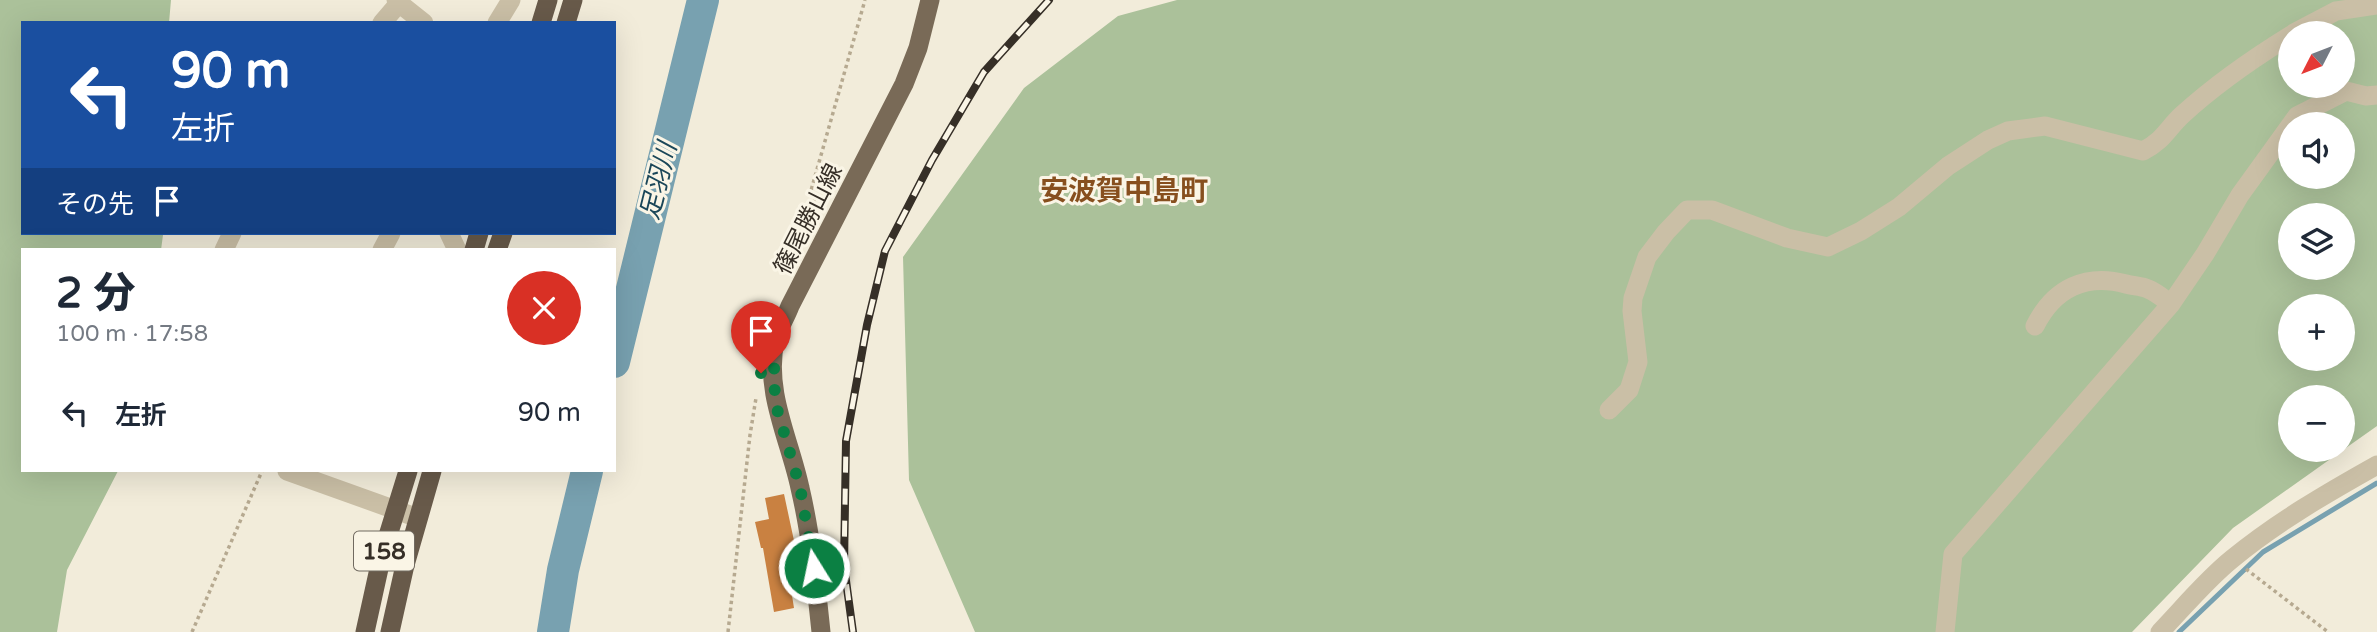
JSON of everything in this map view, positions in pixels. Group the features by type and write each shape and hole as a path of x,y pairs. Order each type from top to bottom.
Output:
{"highway":[{"path":"542,21 548,0"},
{"path":"567,21 573,0"},
{"name":"158","path":"365,632 383,555 408,472"},
{"name":"158","path":"390,632 432,472"}],"main road":[{"name":"篠尾勝山線","path":"821,632 814,568 800,487 775,402 776,340 790,306 904,84 918,48 930,0"}],"street":[{"path":"499,21 511,0"},
{"path":"383,21 398,1 422,21"},
{"path":"2317,21 2336,11 2377,5"},
{"path":"1609,410 1629,390 1638,362 1633,298 1647,257 1665,232 1687,210 1712,210 1787,238 1828,247 1861,231 1899,207 1948,166 1988,140 2008,131 2045,126 2143,151 2157,144 2180,117 2242,65 2278,43"},
{"path":"1945,632 1953,554 2171,304 2240,195 2297,116 2346,91 2373,96"},
{"path":"2035,326 2041,314 2068,288 2091,279 2111,280 2147,288 2171,304"},
{"path":"2161,632 2232,559 2309,503 2377,465"},
{"path":"290,472 418,518"}],"path":[{"path":"836,217 810,194 865,0"},
{"path":"728,632 750,435 757,398"},
{"path":"192,632 262,472"},
{"path":"2253,575 2328,632"}],"green space":[{"path":"0,0 171,0 169,21 21,21 21,235 163,235 161,248 21,248 21,472 117,472 67,570 57,632 0,632"},
{"path":"1177,0 2377,0 2377,426 2355,442 2355,385 2278,385 2278,462 2326,462 2233,528 2132,632 975,632 909,480 903,257 1024,88 1118,16"}],"building":[{"path":"784,494 796,550 785,552 794,608 774,612 763,548 755,522 769,519 765,498"}],"waterway":[{"name":"足羽川","path":"616,354 703,0"},
{"name":"足羽川","path":"553,632 563,570 587,472"},
{"path":"2179,632 2263,552 2377,483"}],"railway":[{"path":"853,632 844,566 846,441 867,325 885,251 932,160 984,72 1049,0"}],"district":[{"name":"安波賀中島町","path":"1124,190"}],"route":[{"path":"761,373 776,340 775,402 800,487 814,568"}]}
